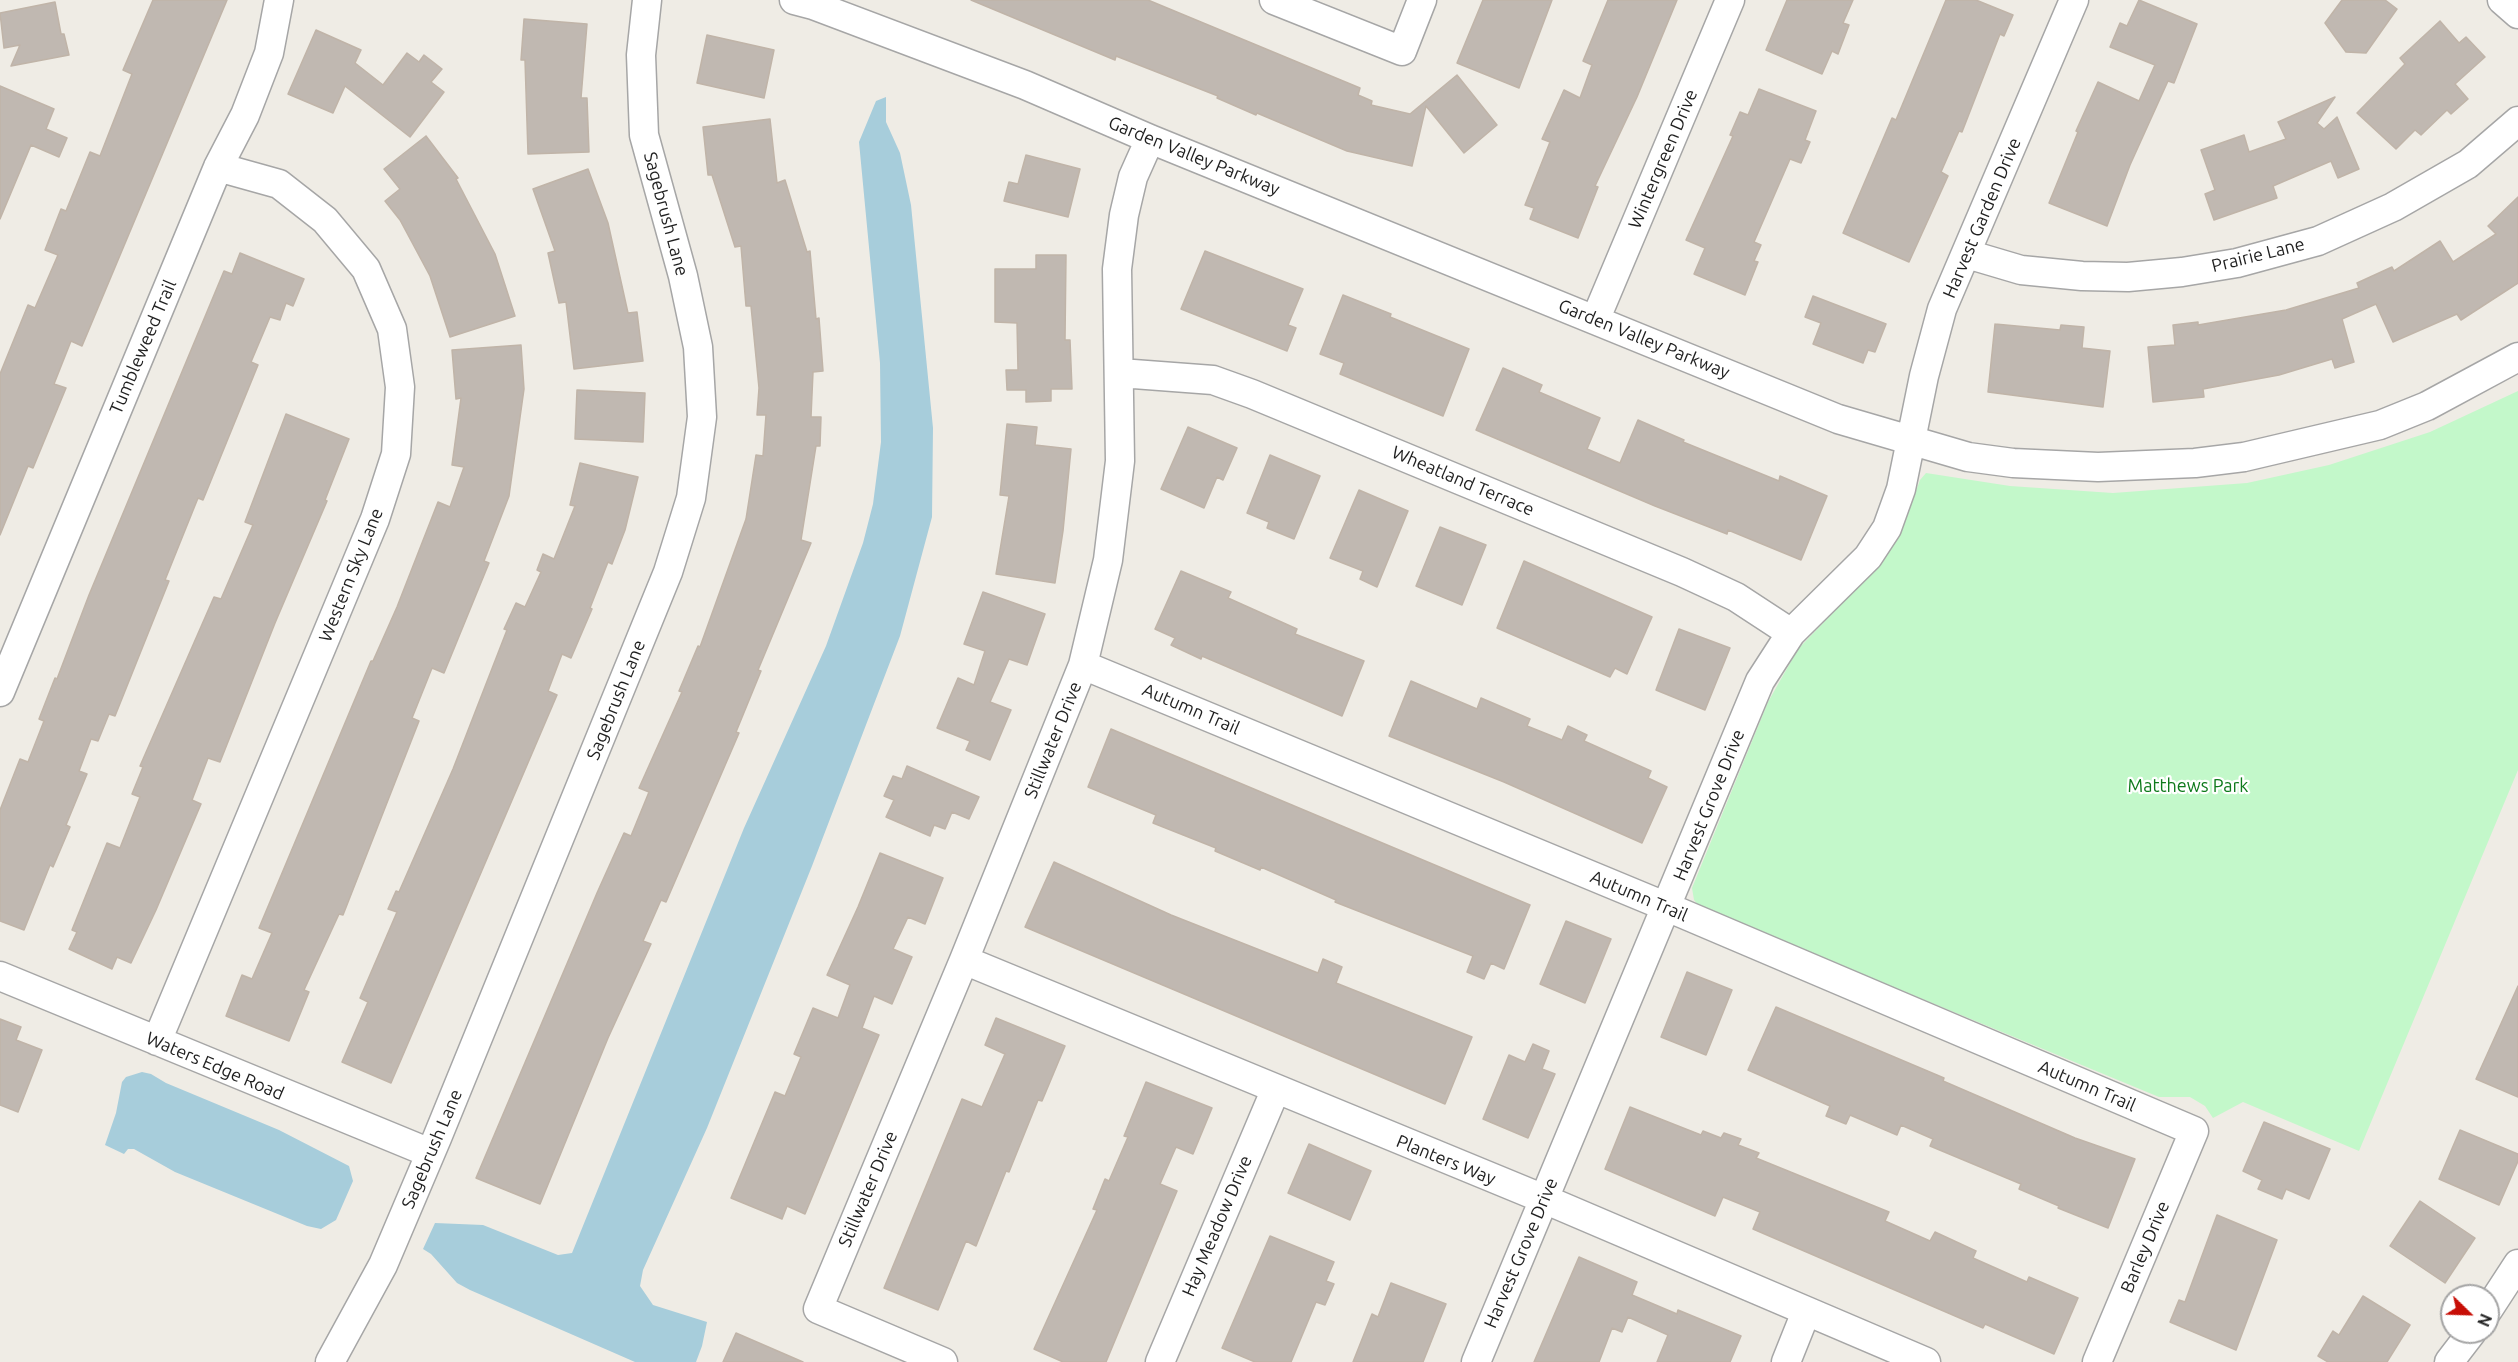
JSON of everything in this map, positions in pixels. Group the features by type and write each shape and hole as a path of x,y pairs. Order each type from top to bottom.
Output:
{"street":[{"name":"Tumbleweed Trail","path":"0,692 218,167 245,115 269,53 279,0"},
{"name":"Sagebrush Lane","path":"330,1362 383,1265 430,1154 668,572 691,498 702,417 698,347 683,276 644,135 641,55 647,0"},
{"name":"Garden Valley Parkway","path":"794,0 813,4 1025,85 1150,139 1596,318 1838,419 1968,457 2062,466 2151,466 2244,457 2380,425 2427,406 2518,357"},
{"path":"1275,0 1402,51 1422,0"},
{"name":"Wintergreen Drive","path":"1596,318 1730,0"},
{"name":"Harvest Garden Drive","path":"1911,442 1930,347 1942,309 2074,0"},
{"path":"2502,0 2518,14"},
{"name":"Prairie Lane","path":"1967,254 2021,270 2082,276 2139,276 2237,262 2318,241 2393,207 2468,164 2518,121"},
{"name":"Stillwater Drive","path":"943,1362 818,1309 964,960 1083,665 1108,560 1120,461 1117,269 1124,215 1133,177 1150,139"},
{"name":"Western Sky Lane","path":"157,1041 375,519 396,454 400,387 392,329 366,269 325,220 279,184 218,167"},
{"name":"Wheatland Terrace","path":"1120,373 1213,380 1252,394 1682,572 1736,597 1791,633"},
{"name":"Harvest Grove Drive","path":"1476,1362 1760,681 1791,633 1868,557 1887,528 1901,489 1911,442"},
{"name":"Autumn Trail","path":"1083,665 1667,907 2194,1131"},
{"name":"Planters Way","path":"964,960 1275,1091 1544,1199 1926,1362"},
{"name":"Waters Edge Road","path":"0,976 430,1154"},
{"name":"Hay Meadow Drive","path":"1160,1362 1275,1091"},
{"name":"Barley Drive","path":"2097,1362 2194,1131"},
{"path":"2500,1292 2518,1264"},
{"path":"1786,1362 1806,1312"},
{"path":"2449,1362 2463,1344"}],"green space":[{"name":"Matthews Park","path":"2518,391 2518,770 2359,1151 2243,1102 2213,1118 2205,1106 2190,1097 2159,1097 1700,907 1694,900 1692,888 1768,702 1798,649 1882,562 1902,529 1920,480 1926,473 2010,486 2113,493 2247,483 2329,465 2430,432"}],"water":[{"path":"886,97 886,122 900,153 911,205 933,428 932,517 900,636 812,866 707,1128 643,1270 640,1286 653,1305 707,1322 702,1346 696,1362 635,1362 470,1290 457,1283 431,1254 423,1249 435,1223 483,1225 558,1255 572,1253 744,828 826,646 863,543 873,504 881,442 880,363 859,142 876,101"},
{"path":"142,1072 279,1130 349,1166 353,1181 336,1220 321,1229 307,1226 175,1172 134,1149 128,1149 124,1154 105,1145 116,1113 122,1082 126,1077"}],"building":[{"path":"153,0 227,0 82,346 71,341 54,384 66,388 33,468 28,466 0,535 0,374 28,305 35,308 58,255 45,250 61,209 66,211 90,152 100,156 132,74 123,70"},
{"path":"971,0 1148,0 1360,88 1358,95 1372,101 1371,105 1410,114 1457,75 1497,125 1464,153 1426,106 1412,166 1347,151 1257,113 1256,115 1217,98 1218,96 1116,56 1115,60"},
{"path":"1483,0 1552,0 1519,88 1457,63"},
{"path":"1608,0 1677,0 1637,97 1595,186 1598,187 1578,238 1530,219 1534,208 1525,205 1550,142 1542,139 1564,90 1580,98 1592,65 1583,61"},
{"path":"1787,0 1853,0 1843,23 1849,25 1838,54 1832,51 1822,74 1766,50"},
{"path":"1946,0 1976,0 2013,15 2004,36 2000,34 1962,132 1959,131 1941,172 1948,176 1909,262 1843,233 1892,118 1896,120"},
{"path":"2139,0 2197,24 2174,83 2168,81 2130,165 2107,226 2049,203 2078,132 2076,131 2098,82 2139,101 2155,65 2110,47 2120,23 2127,26"},
{"path":"2342,0 2385,0 2397,9 2366,53 2346,52 2325,23"},
{"path":"55,2 61,34 64,34 69,55 11,66 20,45 4,48 0,13"},
{"path":"524,19 587,24 581,98 587,98 589,152 528,154 525,60 521,60"},
{"path":"2440,21 2459,43 2466,37 2485,57 2455,84 2468,99 2451,114 2447,110 2421,135 2415,130 2396,149 2357,113 2405,64 2400,58"},
{"path":"316,30 361,50 355,63 383,85 407,53 419,62 424,55 442,69 431,82 444,92 410,137 345,86 333,113 288,94"},
{"path":"707,35 774,50 764,98 697,83"},
{"path":"0,86 54,109 46,129 67,138 59,157 31,145 0,219"},
{"path":"1759,89 1816,111 1805,140 1810,142 1801,163 1790,159 1754,242 1761,245 1754,261 1758,262 1745,295 1694,274 1705,248 1686,240 1733,136 1730,135 1740,112 1748,115"},
{"path":"2335,97 2317,123 2324,129 2337,117 2359,169 2338,178 2331,161 2273,186 2277,198 2214,220 2205,194 2215,190 2201,150 2244,135 2249,152 2286,139 2278,122"},
{"path":"770,119 777,183 785,180 807,252 810,251 816,319 819,318 823,371 813,372 811,417 821,417 820,446 816,446 801,540 811,543 758,670 761,671 736,732 739,733 666,902 661,900 643,941 651,944 608,1038 540,1204 476,1178 624,833 631,836 649,792 639,788 682,692 679,691 698,646 700,647 746,519 756,455 763,456 766,415 757,415 759,388 751,306 746,306 741,246 735,247 712,175 708,175 703,127"},
{"path":"426,136 458,178 456,179 495,254 515,316 450,337 430,276 400,220 385,201 400,189 384,169"},
{"path":"1026,155 1080,169 1068,217 1004,201 1009,182 1018,184"},
{"path":"588,169 608,223 628,313 637,312 643,361 574,369 566,302 559,303 548,253 555,251 533,189"},
{"path":"2518,197 2518,283 2461,320 2457,314 2393,342 2376,304 2342,319 2354,362 2335,368 2332,359 2279,375 2203,389 2204,397 2153,402 2148,347 2175,345 2173,325 2198,322 2198,325 2286,310 2359,288 2357,283 2392,267 2394,271 2440,241 2453,262 2496,234 2488,226"},
{"path":"1205,251 1303,289 1288,325 1296,328 1287,351 1181,309"},
{"path":"240,253 304,279 293,306 286,303 280,320 270,317 251,362 258,365 203,500 198,498 165,580 169,581 115,716 109,714 98,741 91,739 79,771 87,774 66,825 70,827 53,867 50,865 24,930 0,921 0,810 20,759 28,762 44,721 39,719 55,678 57,679 89,595 224,271 232,274"},
{"path":"1036,255 1066,255 1065,340 1070,340 1072,389 1051,389 1051,401 1026,402 1026,390 1007,390 1006,370 1018,370 1017,323 995,322 995,269 1036,269"},
{"path":"1343,295 1469,349 1443,416 1340,374 1344,363 1320,354"},
{"path":"1813,296 1886,324 1875,352 1868,350 1863,363 1813,344 1821,323 1805,317"},
{"path":"1995,324 2060,330 2061,325 2084,327 2082,348 2110,351 2103,407 1988,392"},
{"path":"521,345 524,389 509,496 484,561 489,563 444,673 432,668 412,718 419,721 343,915 339,914 304,990 309,992 289,1041 226,1016 242,975 252,979 272,933 259,928 371,661 373,661 397,607 438,502 450,507 464,467 452,465 461,398 456,399 452,350"},
{"path":"1503,368 1542,385 1539,392 1600,418 1587,449 1620,463 1638,420 1684,440 1683,442 1779,481 1780,476 1827,496 1801,560 1728,530 1727,534 1655,506 1476,430"},
{"path":"577,390 645,393 643,442 575,439"},
{"path":"286,414 349,439 325,500 327,501 275,623 220,762 208,758 192,800 201,804 156,910 131,963 117,957 112,969 69,949 77,932 72,930 107,843 120,848 140,797 132,794 143,767 140,766 214,597 221,599 253,525 245,522"},
{"path":"1007,424 1037,427 1035,445 1071,449 1055,583 996,574 1009,496 1000,495"},
{"path":"1188,427 1237,448 1223,480 1217,477 1204,508 1161,489"},
{"path":"1270,455 1320,476 1294,539 1267,528 1269,522 1247,513"},
{"path":"580,463 638,477 625,530 612,564 608,562 590,608 592,609 571,658 562,654 548,691 557,695 391,1083 342,1062 368,1002 360,998 397,912 388,909 396,891 399,892 453,769 507,630 504,629 516,603 525,607 541,572 537,570 543,554 554,559 575,506 570,505"},
{"path":"1359,490 1408,511 1377,587 1360,579 1363,571 1330,558"},
{"path":"1440,527 1486,545 1462,605 1416,586"},
{"path":"1524,561 1652,617 1627,674 1615,668 1610,677 1497,628"},
{"path":"1181,571 1231,592 1228,598 1297,629 1295,634 1364,661 1342,716 1171,645 1175,638 1155,629"},
{"path":"983,592 1045,614 1027,665 1009,659 990,702 1011,710 990,760 966,750 970,741 937,728 958,678 974,685 985,651 964,644"},
{"path":"1679,629 1730,648 1705,710 1656,690"},
{"path":"1411,681 1477,709 1481,698 1530,719 1527,726 1562,740 1568,726 1587,735 1584,741 1651,771 1648,778 1667,787 1642,843 1504,782 1389,736"},
{"path":"1111,729 1530,905 1504,969 1491,963 1484,979 1467,972 1473,956 1335,902 1336,900 1261,867 1260,870 1215,851 1216,848 1153,823 1156,815 1088,787"},
{"path":"907,766 979,797 969,819 952,812 945,829 934,825 930,836 886,817 894,800 884,796 893,776 902,779"},
{"path":"880,853 943,878 925,924 908,917 893,949 912,957 892,1004 874,996 862,1028 879,1035 805,1214 787,1206 782,1219 731,1198 775,1092 785,1096 801,1057 794,1054 813,1008 838,1018 850,985 827,975"},
{"path":"1054,862 1171,915 1318,973 1323,959 1342,967 1336,983 1472,1037 1445,1104 1025,927"},
{"path":"1566,921 1611,939 1585,1003 1540,984"},
{"path":"1687,972 1732,990 1706,1055 1661,1037"},
{"path":"2518,986 2518,1097 2476,1079"},
{"path":"1776,1007 1944,1078 1943,1081 2075,1138 2135,1159 2108,1228 2019,1189 2021,1184 1930,1146 1933,1139 1901,1125 1897,1135 1850,1115 1846,1124 1826,1116 1830,1106 1748,1070"},
{"path":"996,1018 1065,1046 1042,1101 1038,1100 1009,1172 1006,1171 976,1246 966,1241 938,1310 884,1288 962,1099 982,1107 1005,1054 985,1045"},
{"path":"0,1019 21,1027 16,1040 42,1050 18,1112 0,1105"},
{"path":"1533,1044 1549,1051 1542,1069 1555,1074 1528,1138 1483,1119 1509,1055 1525,1062"},
{"path":"1146,1082 1212,1108 1193,1154 1176,1147 1160,1184 1177,1191 1106,1362 1063,1362 1034,1349 1097,1210 1093,1209 1105,1179 1109,1181 1128,1137 1124,1136"},
{"path":"1630,1107 1701,1135 1703,1131 1721,1138 1724,1133 1741,1139 1738,1145 1759,1153 1756,1158 1889,1212 1885,1221 1930,1241 1935,1232 1976,1251 1973,1258 2027,1282 2029,1277 2078,1298 2054,1354 1985,1324 1983,1328 1753,1229 1760,1212 1723,1197 1715,1216 1605,1169"},
{"path":"2264,1122 2330,1149 2309,1199 2286,1189 2282,1199 2258,1189 2262,1180 2243,1171"},
{"path":"2460,1130 2518,1154 2518,1161 2499,1205 2439,1179"},
{"path":"1309,1144 1371,1171 1350,1220 1288,1193"},
{"path":"2420,1201 2475,1238 2445,1283 2390,1246"},
{"path":"2217,1215 2277,1240 2236,1350 2170,1322 2179,1300 2185,1302"},
{"path":"1270,1236 1334,1262 1326,1281 1334,1284 1325,1305 1316,1302 1291,1362 1255,1362 1222,1348"},
{"path":"1579,1257 1637,1282 1632,1295 1677,1314 1678,1310 1741,1336 1730,1362 1657,1362 1668,1335 1628,1317 1622,1332 1612,1328 1599,1362 1534,1362"},
{"path":"1391,1283 1446,1304 1423,1362 1353,1362 1372,1314 1378,1317"},
{"path":"2363,1296 2410,1325 2387,1362 2328,1362 2318,1356 2333,1331 2339,1335"},
{"path":"736,1333 803,1362 723,1362"}]}
